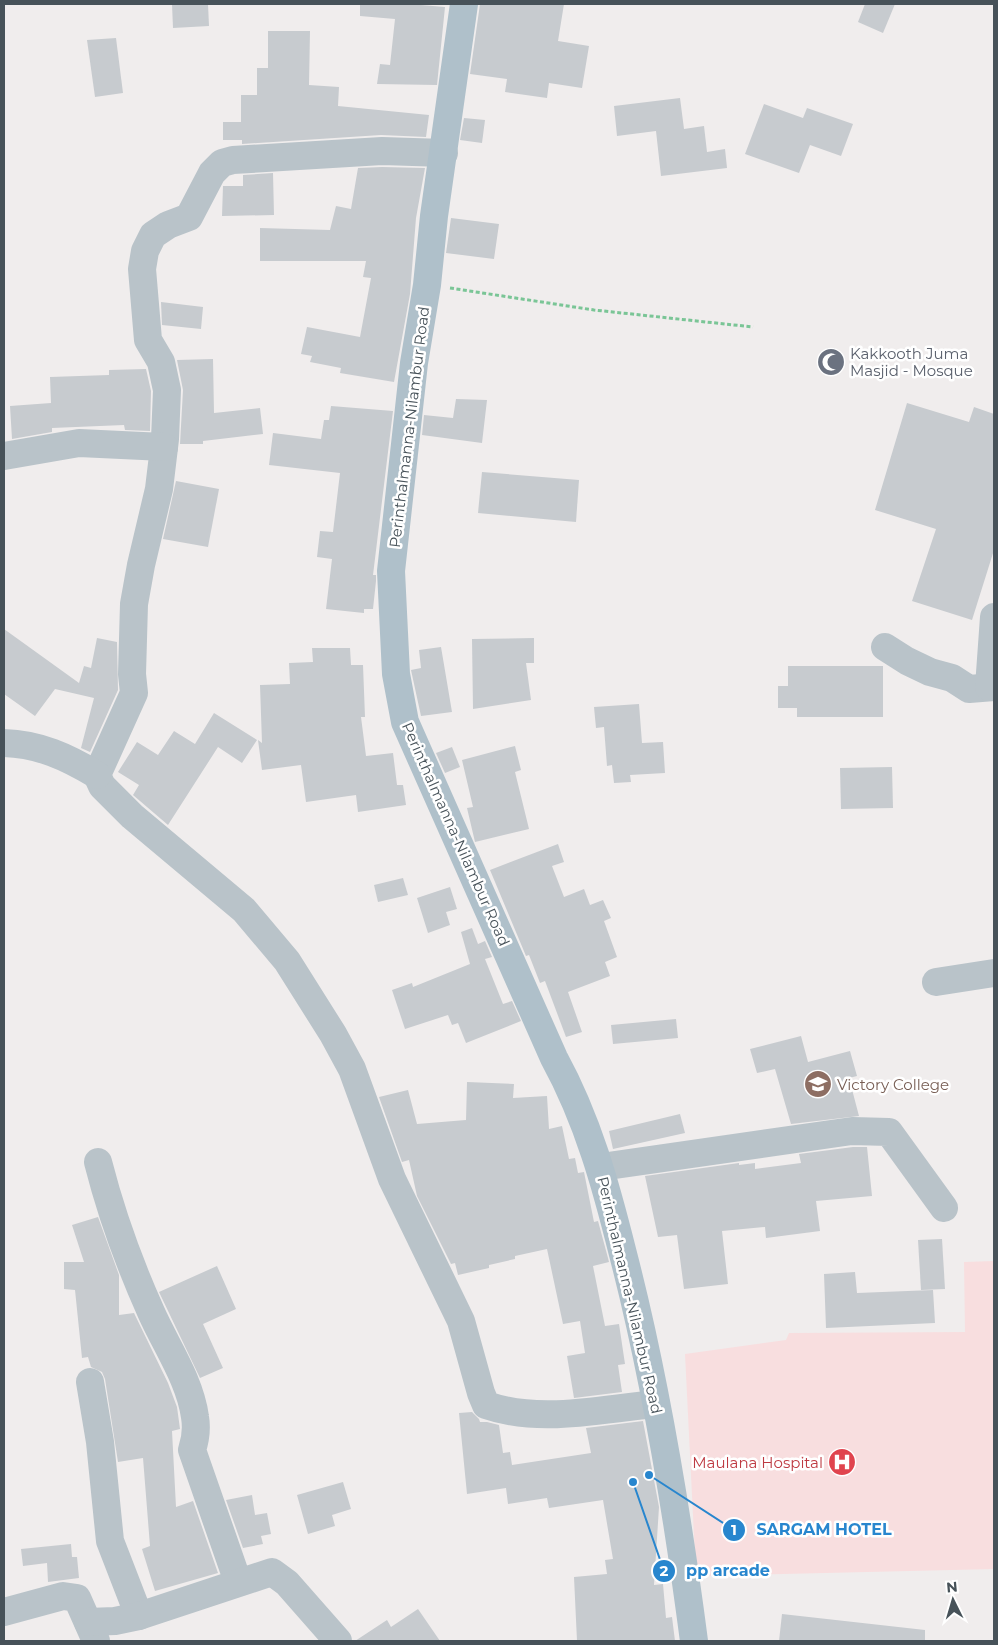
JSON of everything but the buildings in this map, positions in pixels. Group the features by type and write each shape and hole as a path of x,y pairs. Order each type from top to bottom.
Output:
{"main road":[{"name":"Perinthalmanna-Nilambur Road","path":"464,4 434,216 427,285 414,363 391,571 398,689 405,722 554,1058 568,1084 601,1167 636,1303 656,1404 670,1480 694,1641"}],"street":[{"path":"97,775 134,693 134,604 159,489 164,447 167,390 161,362 148,340 142,269 145,251 153,235 168,225 189,217 212,173 222,163 250,157 382,151 444,153"},
{"path":"4,456 79,443 164,447"},
{"path":"884,648 930,672 952,678 969,689 992,687 994,617"},
{"path":"4,743 50,750 69,758 97,775 102,786 132,816 244,910 287,961 333,1034 352,1069 392,1179 461,1321 486,1405 509,1413 545,1415 656,1404"},
{"path":"936,982 994,973"},
{"path":"601,1167 852,1131 890,1132 944,1208"},
{"path":"98,1162 117,1229 151,1312 187,1387 195,1415 197,1434 192,1450 238,1582"},
{"path":"90,1382 100,1442 110,1541 139,1616"},
{"path":"4,1612 62,1596 77,1598 92,1631 115,1621 139,1616 272,1572 287,1583 338,1641"}],"path":[{"path":"427,285 594,310 753,327"}],"shaded area":[{"name":"Maulana Hospital","path":"994,1261 994,1569 696,1576 685,1354 786,1340 789,1333 965,1332 964,1262"}],"place":[{"name":"Kakkooth Juma Masjid - Mosque","path":"831,362"},
{"name":"Victory College","path":"818,1084"},
{"name":"Maulana Hospital","path":"842,1462"},
{"name":"SARGAM HOTEL","path":"649,1475"},
{"name":"pp arcade","path":"633,1482"}]}
